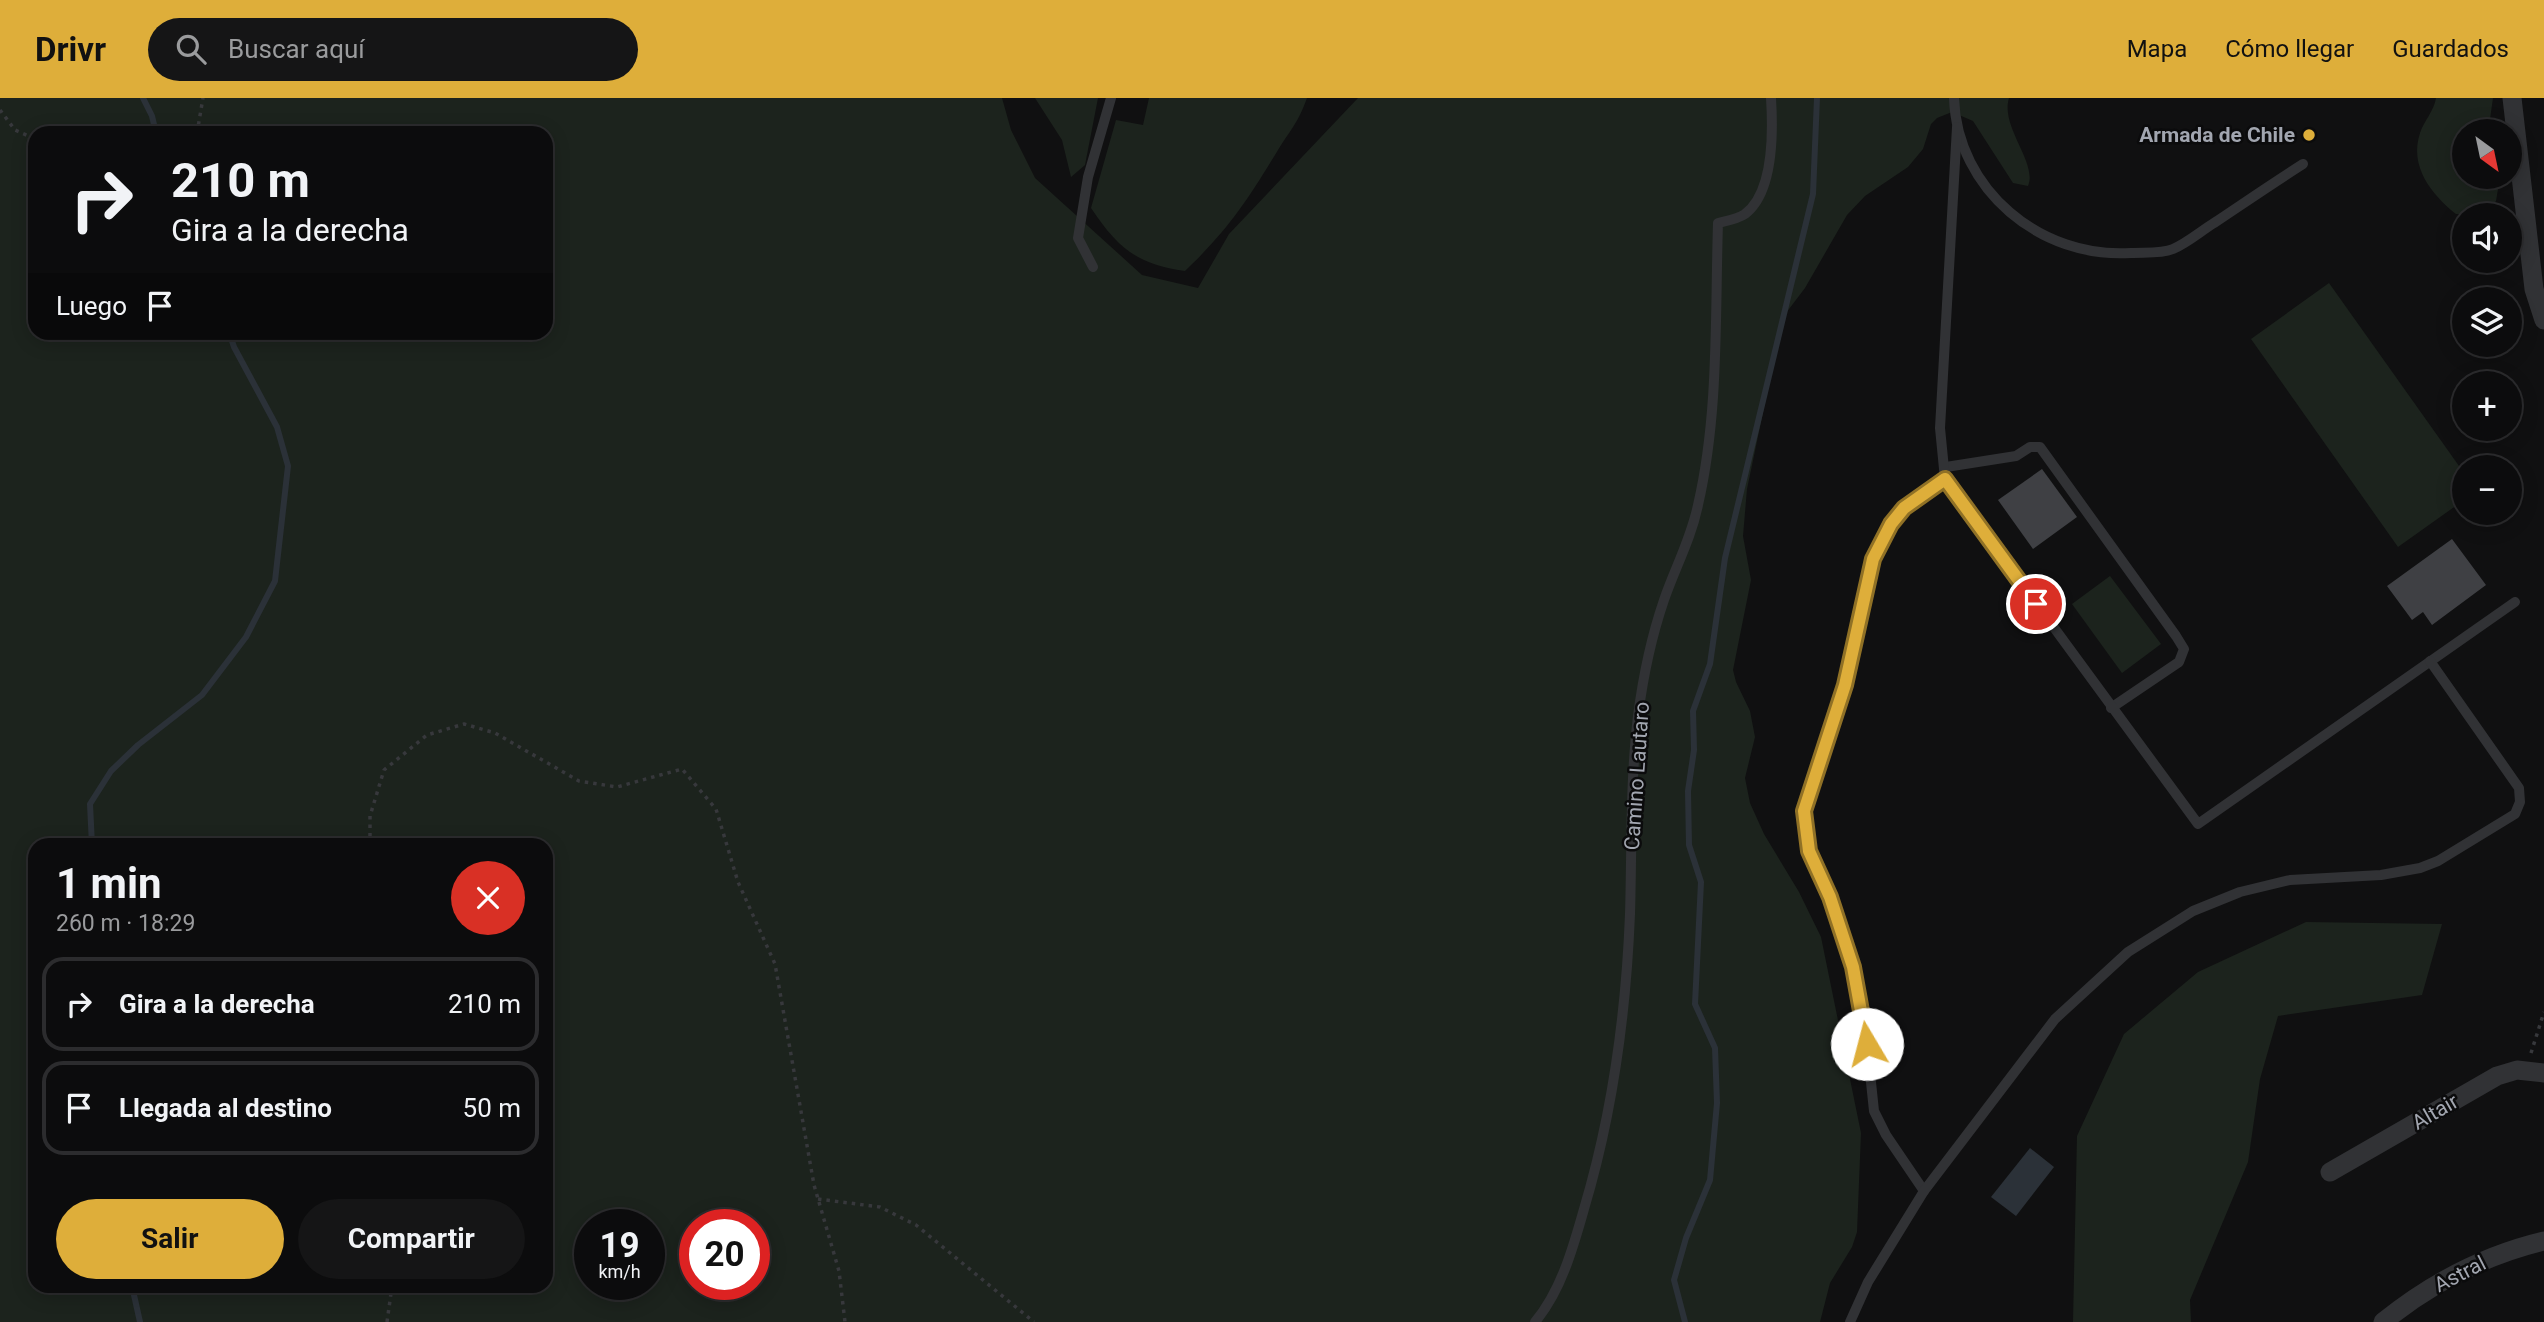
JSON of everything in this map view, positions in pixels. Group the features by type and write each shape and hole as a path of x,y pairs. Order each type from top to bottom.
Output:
{"street":[{"path":"2512,98 2534,289 2544,320"},
{"name":"Altair","path":"2330,1172 2497,1076 2535,1072"},
{"name":"Astral","path":"2384,1322 2457,1273 2487,1259 2544,1241"}],"lane":[{"path":"1093,267 1078,238 1088,177 1111,98"},
{"name":"Camino Lautaro","path":"1535,1322 1557,1287 1580,1223 1607,1124 1616,1074 1627,972 1631,799 1638,715 1654,632 1688,543 1705,475 1712,411 1718,223 1745,214 1762,185 1772,150 1771,98"},
{"path":"1954,98 1957,127 1940,428 1946,467 1945,479 2198,824 2515,602"},
{"path":"1957,127 1978,176 2014,217 2050,239 2092,252 2114,254 2172,250 2303,164"},
{"path":"1946,467 2016,456 2030,447 2040,447 2176,636 2184,649 2179,662 2111,708"},
{"path":"1924,1191 1886,1135 1874,1111 1867,1044 1853,967 1830,897 1809,851 1804,823 1807,800 1845,685 1873,559 1891,524 1904,508 1945,479"},
{"path":"1850,1322 1868,1282 1924,1191 2055,1019 2102,973 2149,937 2216,901 2264,885 2320,876 2381,875 2420,868 2438,861 2511,819 2521,802 2519,788 2430,661"}],"path":[{"path":"198,126 203,98"},
{"path":"0,110 15,130 28,136"},
{"path":"370,838 370,816 384,770 427,735 464,724 495,733 579,781 617,787 682,769 716,808 738,882 775,964 818,1199 839,1271 845,1322"},
{"path":"2535,1072 2544,1012"},
{"path":"818,1199 880,1207 916,1225 1034,1322"},
{"path":"387,1322 391,1293"}],"shaded area":[{"path":"0,98 1002,98 1011,130 1035,178 1142,275 1198,288 1229,234 1358,98 2009,98 2010,121 2028,167 2028,186 2013,183 1973,121 1952,112 1937,118 1931,124 1923,149 1908,167 1865,196 1847,215 1805,288 1783,317 1747,489 1743,536 1751,580 1733,670 1750,711 1755,737 1745,778 1750,803 1764,834 1799,892 1821,937 1861,1133 1857,1232 1852,1247 1830,1283 1820,1322 0,1322"},
{"path":"1035,98 1098,98 1085,165 1071,177 1062,140"},
{"path":"1149,98 1307,98 1294,126 1247,200 1214,242 1185,271 1153,264 1130,252 1110,234 1091,208 1116,120 1143,125"},
{"path":"2436,98 2493,98 2490,119 2452,119 2452,189 2498,189 2494,203 2452,203 2452,210 2438,198 2424,178 2417,157 2417,145"},
{"path":"2329,283 2452,456 2452,509 2398,547 2251,339"},
{"path":"2110,576 2161,644 2122,673 2072,604"},
{"path":"2306,922 2442,924 2422,995 2278,1016 2260,1079 2248,1162 2190,1300 2191,1322 2073,1322 2077,1136 2124,1034 2198,972"},
{"path":"2030,1148 2054,1167 2016,1216 1991,1197"}],"building":[{"path":"2042,469 2077,517 2033,549 1998,500"},
{"path":"2452,539 2486,585 2432,625 2423,612 2412,620 2387,586"}],"waterway":[{"path":"143,98 154,126"},
{"path":"1685,1322 1674,1280 1686,1238 1710,1180 1717,1103 1715,1048 1695,1004 1701,882 1689,845 1688,791 1694,750 1693,711 1710,664 1725,558 1813,194 1817,98"},
{"path":"92,838 90,804 111,771 138,745 202,695 246,637 275,581 288,466 277,427 232,340"},
{"path":"134,1293 140,1322"}],"place":[{"name":"Armada de Chile","path":"2309,135"}],"route":[{"path":"1867,1044 1853,967 1830,897 1809,851 1805,837 1804,811 1845,685 1873,559 1891,524 1904,508 1930,487 1945,479 2036,604"}]}
